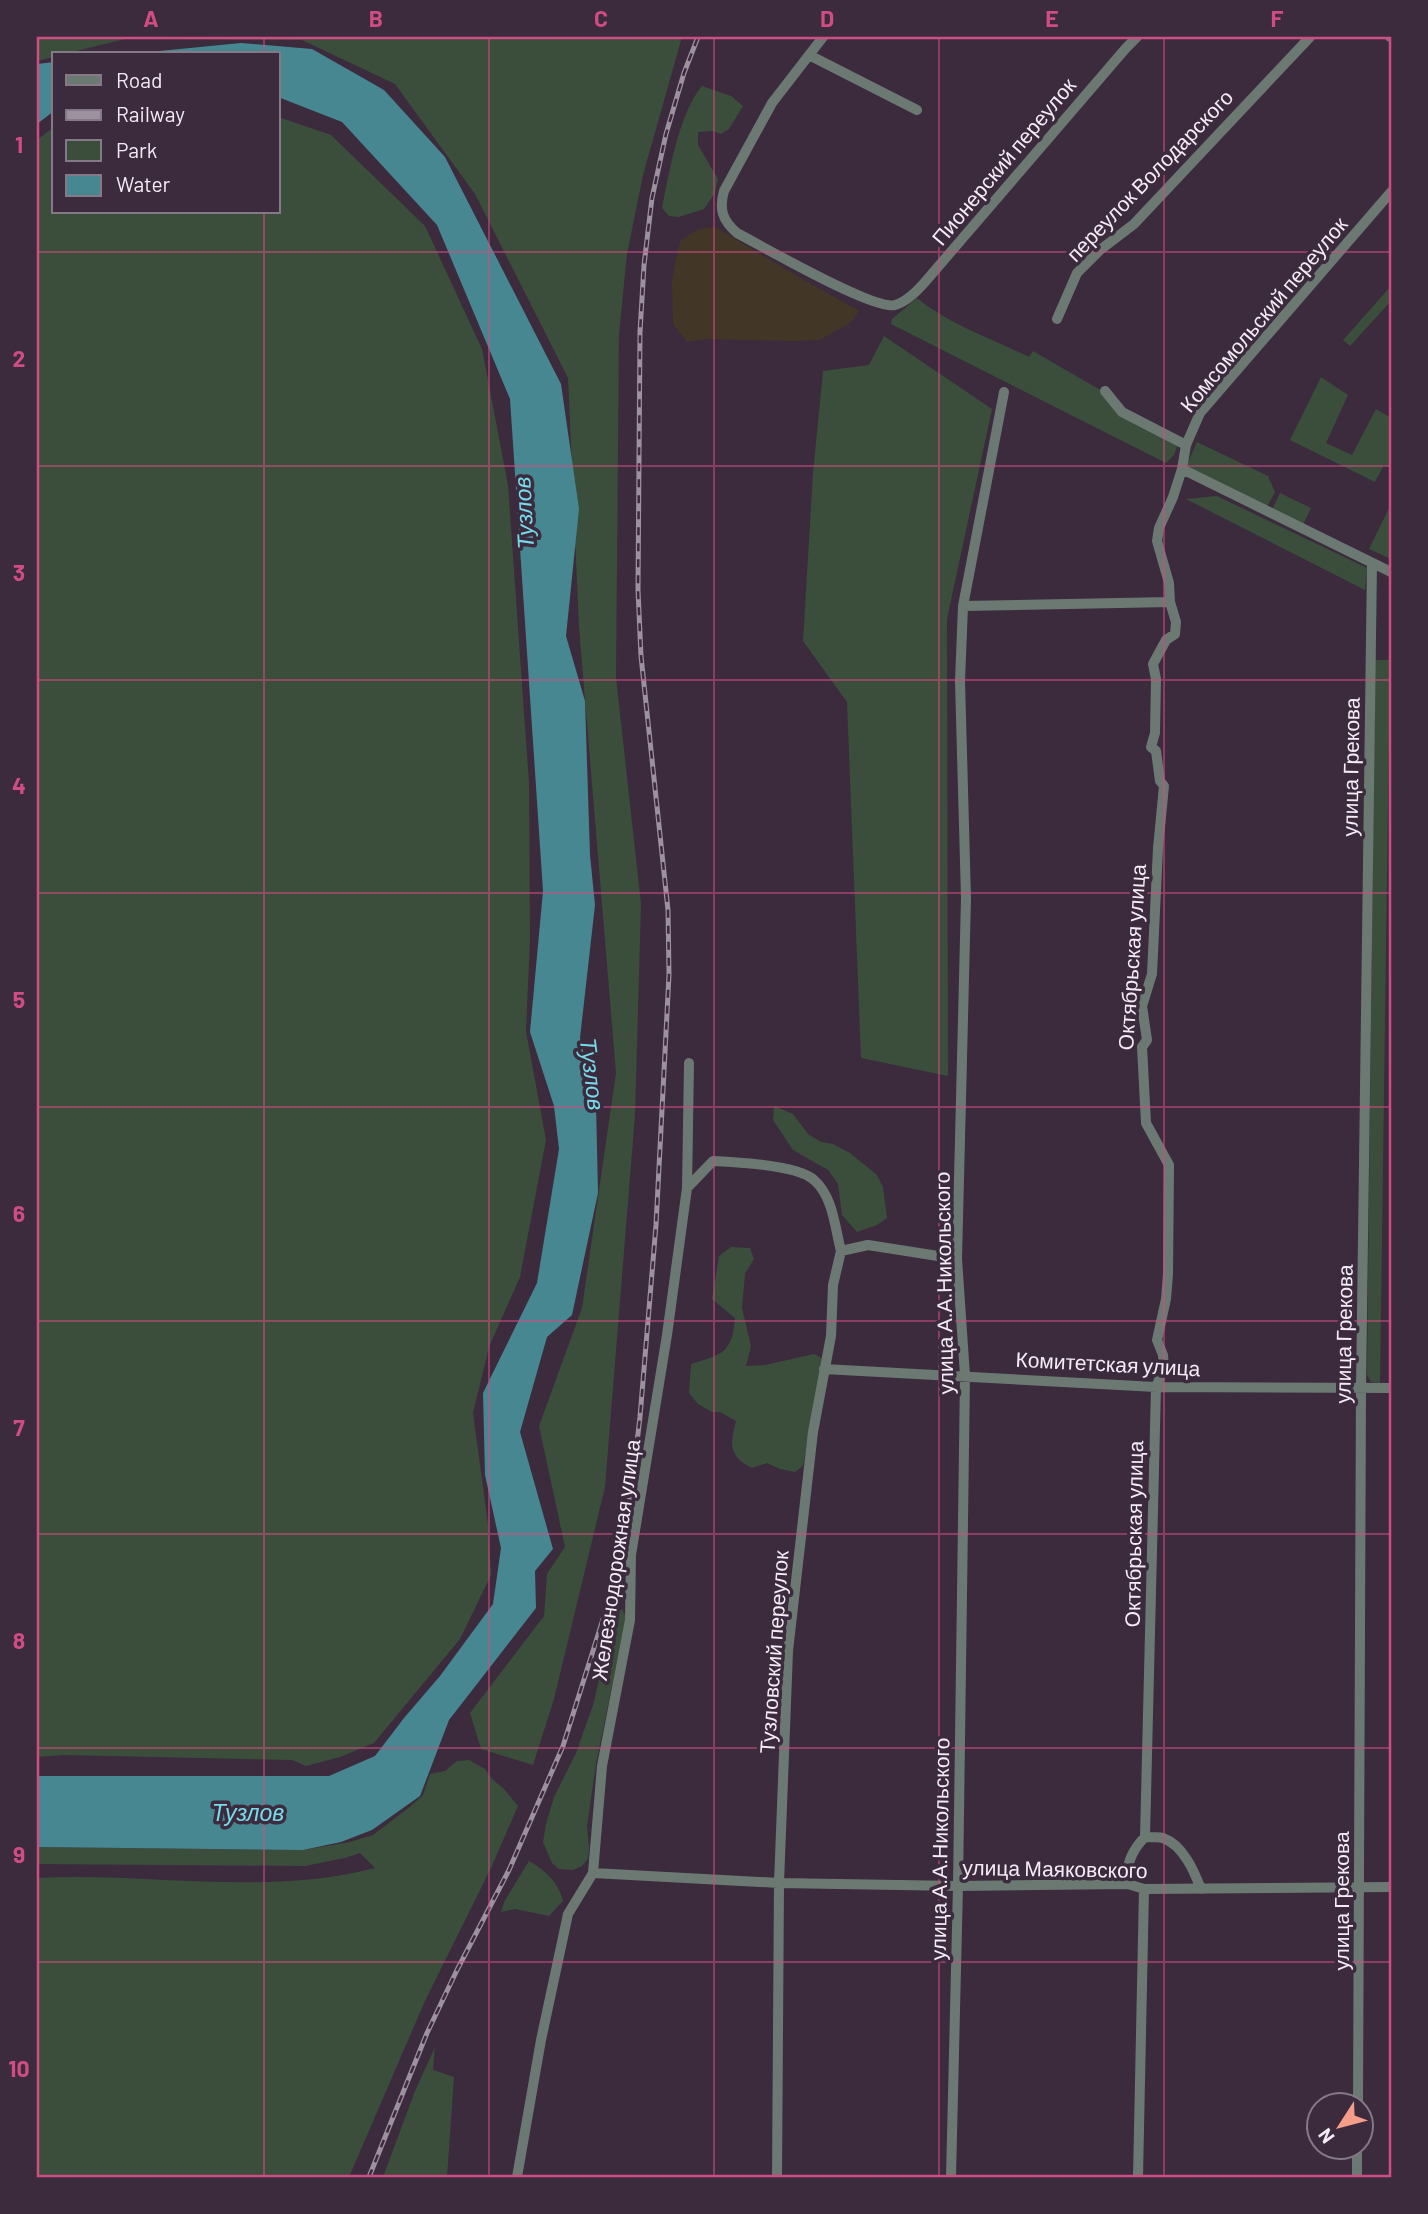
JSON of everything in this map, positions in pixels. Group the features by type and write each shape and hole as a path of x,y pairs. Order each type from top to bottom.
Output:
{"street":[{"path":"823,37 809,55 917,110"},
{"name":"Пионерский переулок","path":"809,55 772,103 724,191 722,215 737,233 878,304 894,306 917,291 1137,37"},
{"name":"переулок Володарского","path":"1057,319 1077,273 1100,250 1134,224 1310,37"},
{"name":"Комсомольский переулок","path":"1182,469 1186,445 1200,413 1391,192"},
{"path":"1105,391 1122,412 1186,445"},
{"name":"улица А.А.Никольского","path":"951,2177 965,1375 957,1259 966,898 960,681 963,606 1004,393"},
{"path":"1182,469 1391,572"},
{"name":"Октябрьская улица","path":"1145,1837 1156,1387 1164,1368 1163,1355 1157,1340 1167,1286 1170,1165 1146,1123 1142,1047 1147,1040 1142,1006 1152,974 1164,786 1160,781 1156,751 1151,747 1155,733 1156,679 1153,664 1166,640 1175,634 1176,622 1157,541 1159,528 1182,469"},
{"name":"улица Грекова","path":"1358,2092 1362,1389 1372,563"},
{"path":"963,606 1170,602"},
{"name":"Железнодорожная улица","path":"517,2177 541,2040 568,1914 593,1873 602,1766 630,1620 631,1555 667,1335 687,1188 689,1063"},
{"path":"687,1188 713,1161 748,1163 803,1173 815,1180 824,1192 841,1251 868,1245 957,1259"},
{"name":"Тузловский переулок","path":"777,2177 779,1883 788,1651 813,1432 831,1336 833,1285 841,1251"},
{"name":"Комитетская улица","path":"824,1369 1156,1387 1391,1388"},
{"path":"1128,1884 1127,1876 1134,1848 1145,1837 1163,1838 1191,1865 1201,1889"},
{"name":"улица Маяковского","path":"593,1873 779,1883 958,1886 1128,1884 1144,1889 1391,1887"},
{"path":"1138,2177 1144,1889"}],"shaded area":[{"path":"715,227 859,311 850,323 820,340 706,339 687,342 673,324 672,280 680,241 698,229"}],"green space":[{"path":"37,37 682,37 643,175 627,254 619,334 616,677 641,904 635,1115 605,1487 554,1699 533,1765 481,1749 470,1713 544,1616 547,1574 565,1547 539,1426 582,1308 616,1073 579,627 568,378 475,194 395,84 302,40 125,39 72,52 52,52 52,57 37,61"},
{"path":"702,86 731,96 743,106 729,129 721,134 712,131 698,132 698,145 718,179 715,193 704,209 679,217 669,216 662,208 676,144 687,112"},
{"path":"280,118 331,135 425,226 482,349 508,485 529,783 530,940 526,1031 546,1140 520,1277 489,1347 473,1413 488,1524 491,1575 460,1639 374,1743 340,1757 306,1766 292,1760 64,1755 37,1757 37,140 52,129 52,214 280,214"},
{"path":"1391,286 1391,301 1350,346 1343,340"},
{"path":"917,298 957,324 1029,357 1033,351 1102,391 1119,415 1178,444 1174,455 1166,463 891,324 892,319"},
{"path":"884,336 992,409 947,619 948,1076 861,1058 847,702 803,641 813,473 823,371 869,365"},
{"path":"1321,377 1348,395 1326,443 1352,455 1376,409 1391,418 1391,468 1384,465 1375,482 1290,440"},
{"path":"1197,442 1268,476 1275,492 1266,509 1185,469"},
{"path":"1280,493 1311,508 1302,527 1271,512"},
{"path":"1217,496 1367,568 1365,590 1186,499"},
{"path":"1391,504 1391,559 1369,549"},
{"path":"1375,660 1390,660 1380,1383 1371,1382 1367,1375"},
{"path":"774,1106 793,1114 808,1134 850,1153 877,1175 883,1187 887,1218 877,1225 857,1232 842,1215 838,1184 828,1170 793,1150 773,1120"},
{"path":"731,1247 750,1248 754,1259 745,1274 742,1308 751,1346 746,1366 765,1365 814,1354 822,1358 803,1466 795,1472 767,1463 752,1468 744,1463 733,1449 736,1421 698,1404 689,1393 691,1364 724,1351 734,1330 735,1318 712,1299 719,1256"},
{"path":"622,1609 626,1617 596,1764 587,1826 588,1859 573,1870 559,1869 552,1863 543,1842 546,1824 554,1797 576,1753 594,1702 613,1617"},
{"path":"469,1760 485,1769 518,1806 491,1868 425,2001 349,2177 37,2177 37,1878 291,1881 333,1877 375,1868 360,1853 305,1866 37,1864 37,1847 303,1850 350,1842 373,1835 411,1806 423,1795 430,1774 445,1771 457,1761"},
{"path":"529,1861 551,1878 561,1894 563,1901 549,1916 515,1909 501,1912 505,1900"},
{"path":"435,2047 433,2070 454,2077 447,2177 383,2177 415,2091"}],"water":[{"name":"Тузлов","path":"241,43 312,49 384,90 445,157 561,384 579,509 566,636 585,701 590,855 595,905 580,1038 596,1103 598,1193 572,1315 547,1337 520,1432 553,1549 535,1571 536,1608 449,1720 420,1796 372,1830 341,1842 303,1850 37,1847 37,1776 329,1776 375,1756 440,1676 493,1604 501,1548 485,1475 483,1393 537,1283 559,1149 554,1106 530,1032 543,891 510,399 437,225 342,122 280,98 280,52 149,52"},
{"path":"52,62 52,113 37,124 37,64"}],"railway":[{"path":"369,2177 427,2033 509,1870 563,1746 604,1616 632,1484 656,1225 669,975 668,910 641,656 638,590 640,332 652,198 666,134 698,37"}]}
